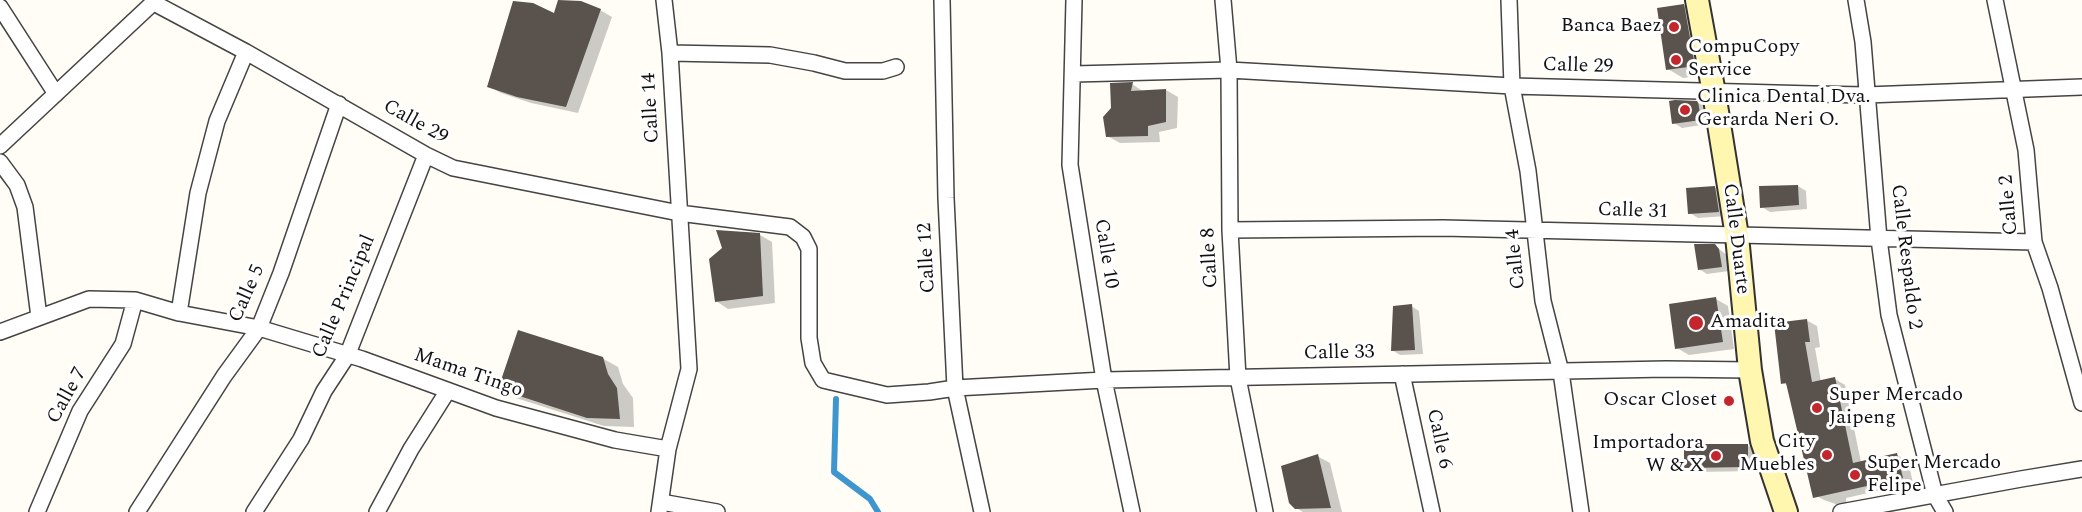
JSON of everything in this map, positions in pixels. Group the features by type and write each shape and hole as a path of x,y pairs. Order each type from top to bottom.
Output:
{"street":[{"name":"Calle 14","path":"660,507 668,449 689,369 670,53 664,0"},
{"name":"Calle 12","path":"942,0 946,198 955,388 982,512"},
{"name":"Calle 10","path":"1074,0 1070,165 1104,380 1132,512"},
{"name":"Calle 8","path":"1223,0 1229,70 1230,230 1238,378 1265,512"},
{"name":"Calle 4","path":"1509,0 1512,86 1523,140 1536,230 1543,301 1561,372 1581,512"},
{"name":"Calle Duarte","path":"1697,0 1737,236 1750,370 1762,441 1786,512"},
{"name":"Calle Respaldo 2","path":"1856,0 1863,42 1879,239 1889,315 1935,495 1945,512"},
{"name":"Calle 2","path":"1995,0 2026,150 2034,242 2050,288 2082,403"},
{"path":"0,146 155,2"},
{"name":"Calle 29","path":"155,2 453,168 679,213 790,227 803,237 809,249 808,338 813,363 823,380 887,395 929,392"},
{"path":"0,7 56,94"},
{"path":"179,313 198,193 217,122 246,52"},
{"path":"670,53 770,55 844,71 896,68"},
{"name":"Calle 29","path":"1074,74 1229,70 1512,86 1714,93 1866,95 2082,87"},
{"name":"Calle 5","path":"136,512 224,376 259,328 281,273 339,104"},
{"name":"Calle Principal","path":"254,512 302,440 324,391 347,356 426,155"},
{"path":"0,162 17,185 25,207 39,317"},
{"name":"Calle 31","path":"1230,230 1443,228 2034,242"},
{"name":"Mama Tingo","path":"0,332 89,299 135,300 179,313 259,328 362,359 447,392 496,408 615,440 668,449"},
{"name":"Calle 7","path":"37,512 80,411 123,345 135,300"},
{"name":"Calle 33","path":"929,392 955,388 1104,380 1666,369 1750,370"},
{"name":"Calle 6","path":"1402,374 1432,512"},
{"path":"377,512 411,448 447,392"},
{"path":"1841,512 2020,478 2082,469"},
{"path":"660,507 717,512"},
{"path":"1775,512 1786,512"}],"building":[{"path":"558,0 581,1 601,9 566,107 517,97 487,87 513,1 533,3 554,13"},
{"path":"1684,4 1695,66 1666,70 1657,8"},
{"path":"1133,82 1131,91 1166,89 1166,122 1148,126 1148,136 1106,137 1103,117 1111,108 1110,83"},
{"name":"Clinica Dental Dva. Gerarda Neri O.","path":"1669,101 1698,101 1701,120 1672,124"},
{"path":"1798,185 1799,205 1760,208 1759,186"},
{"path":"1715,186 1719,212 1688,214 1686,188"},
{"path":"716,230 760,233 763,296 715,302 709,259 722,248"},
{"path":"1694,244 1715,244 1719,249 1722,267 1698,270"},
{"name":"Amadita","path":"1716,297 1723,342 1675,349 1669,304"},
{"path":"1412,304 1415,350 1391,351 1393,306"},
{"path":"1807,319 1810,342 1805,342 1812,382 1835,377 1853,463 1897,453 1903,478 1813,498 1786,383 1781,384 1774,323"},
{"path":"518,330 603,357 608,374 617,388 620,419 587,418 498,389"},
{"name":"Importadora W & X","path":"1684,444 1748,444 1748,467 1684,468"},
{"path":"1318,454 1331,508 1295,509 1289,503 1281,466"}],"waterway":[{"path":"836,399 834,472 870,499 878,512"}],"place":[{"name":"Banca Baez","path":"1674,27"},
{"name":"CompuCopy Service","path":"1676,60"},
{"name":"Clinica Dental Dva. Gerarda Neri O.","path":"1685,110"},
{"name":"Amadita","path":"1696,323"},
{"name":"Oscar Closet","path":"1729,401"},
{"name":"Super Mercado Jaipeng","path":"1817,408"},
{"name":"City Muebles","path":"1827,455"},
{"name":"Importadora W & X","path":"1716,456"},
{"name":"Super Mercado Felipe","path":"1855,475"}]}
